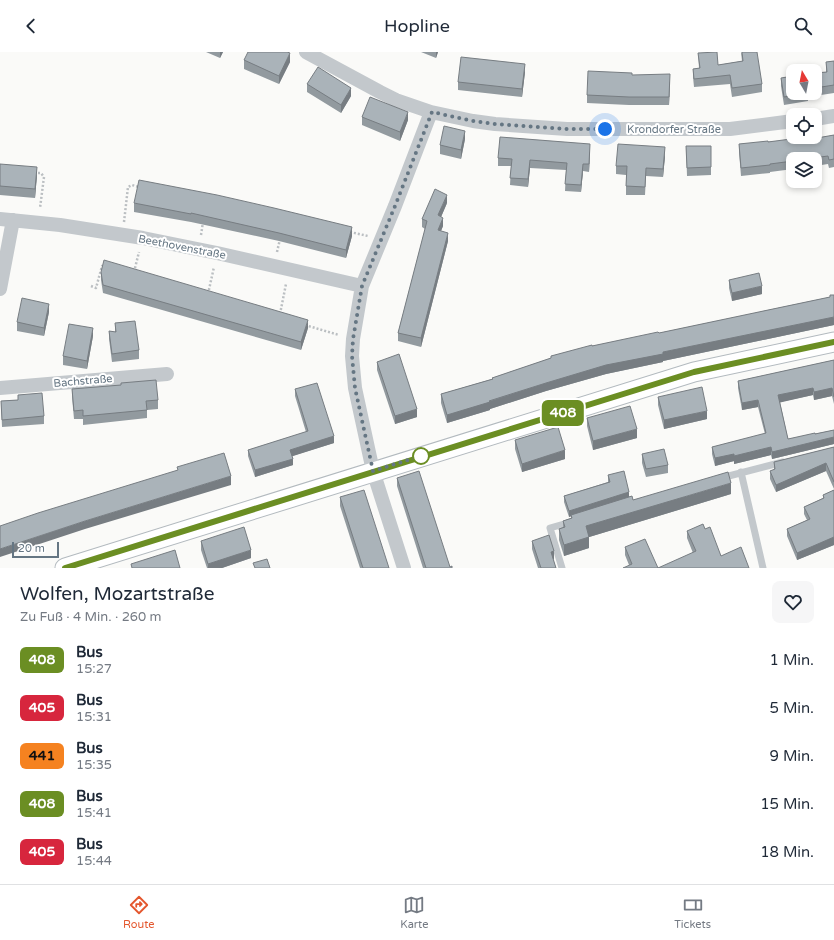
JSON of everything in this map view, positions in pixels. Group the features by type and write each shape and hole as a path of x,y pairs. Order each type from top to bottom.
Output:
{"street":[{"name":"Krondorfer Straße","path":"306,52 391,97 432,112 473,121 567,129 730,129 786,122"},
{"path":"404,568 373,471 355,388 352,356 353,339 362,286 432,112"},
{"path":"822,117 834,116"},
{"path":"0,289 7,220"},
{"name":"Beethovenstraße","path":"7,220 60,225 143,238 362,286"},
{"path":"65,568 694,372 834,342"},
{"name":"Bachstraße","path":"0,388 167,374"}],"lane":[{"path":"710,481 791,460"},
{"path":"741,472 763,568"},
{"path":"562,568 550,528 578,519"}],"path":[{"path":"27,172 41,173 44,177 38,223"},
{"path":"122,235 128,187 132,185 140,187"},
{"path":"198,250 204,220"},
{"path":"344,231 381,240"},
{"path":"133,275 143,238"},
{"path":"274,266 281,238"},
{"path":"207,296 217,253"},
{"path":"91,286 96,288 102,266 109,268"},
{"path":"279,317 289,270"},
{"path":"301,324 353,339"}],"building":[{"path":"248,52 290,53 279,76 244,60"},
{"path":"717,52 718,65 743,61 742,52 757,52 762,84 732,88 730,75 694,79 693,69 700,68 698,53"},
{"path":"461,57 525,64 522,89 458,82"},
{"path":"834,61 834,85 822,87 822,72 827,72 826,62"},
{"path":"318,67 351,88 341,105 307,84"},
{"path":"588,71 632,73 632,75 670,74 669,97 587,95"},
{"path":"786,77 786,97 784,97 781,78"},
{"path":"370,97 408,112 400,132 362,117"},
{"path":"444,126 465,131 461,150 440,145"},
{"path":"834,135 834,159 829,160 828,156 822,157 822,152 786,152 786,162 741,168 739,144 786,140 786,144 822,144 822,137"},
{"path":"500,137 590,144 589,164 583,164 581,185 565,184 567,163 530,160 528,179 510,178 512,159 498,158"},
{"path":"618,144 665,147 663,169 646,168 645,187 626,186 627,166 616,166"},
{"path":"686,146 711,146 711,167 687,168"},
{"path":"0,164 37,167 35,189 0,186"},
{"path":"139,180 217,195 352,227 346,250 191,213 134,203"},
{"path":"435,189 447,195 438,215 443,218 438,230 448,233 421,338 398,333 427,221 422,219"},
{"path":"104,260 308,320 301,342 103,285 101,272"},
{"path":"759,273 762,286 732,293 729,280"},
{"path":"830,295 834,295 834,317 606,365 447,415 441,394 493,379 492,378 551,358 551,356 592,345 659,333 830,297"},
{"path":"22,298 49,304 44,328 17,322"},
{"path":"135,321 139,350 112,354 109,331 116,332 115,323"},
{"path":"69,324 93,328 87,361 63,356"},
{"path":"399,354 417,409 395,416 377,362"},
{"path":"834,360 834,397 832,388 814,392 813,388 778,395 788,439 834,430 834,437 772,452 771,447 734,456 734,454 715,458 712,447 766,433 758,400 742,403 738,381"},
{"path":"156,380 158,400 146,401 147,410 83,416 83,410 74,411 72,389 121,385 121,383"},
{"path":"317,383 334,436 290,450 293,459 255,470 248,450 308,431 295,389"},
{"path":"702,387 707,411 664,420 658,397"},
{"path":"42,393 44,416 2,420 1,401 18,400 18,395"},
{"path":"630,406 637,429 593,441 587,418"},
{"path":"558,427 565,450 522,464 515,440"},
{"path":"834,447 834,482 826,463 776,485 770,471 775,469 774,462"},
{"path":"664,449 668,465 646,469 642,454"},
{"path":"224,453 231,476 0,549 0,526 178,470 177,467"},
{"path":"419,471 450,567 452,566 452,568 426,568 397,478"},
{"path":"624,471 629,492 569,511 564,496 610,482 608,475"},
{"path":"728,472 731,483 586,526 589,537 564,545 559,529 565,527 563,521 572,518 571,515 632,496 633,500"},
{"path":"364,490 389,568 363,568 340,497"},
{"path":"834,490 834,537 797,553 787,529 810,519 804,507 824,498 823,495"},
{"path":"703,524 705,529 710,527 721,556 741,547 749,568 658,568 696,551 687,531"},
{"path":"244,527 251,550 208,564 201,541"},
{"path":"549,535 554,551 551,552 556,568 541,568 532,541"},
{"path":"645,539 658,568 623,568 632,564 625,547"},
{"path":"175,550 180,568 132,568 131,564"},
{"path":"267,559 270,568 255,568 253,563"}],"bus line":[{"name":"408","path":"65,568 694,372 834,342"}],"route":[{"path":"421,456 373,471 355,388 352,356 353,339 362,286 432,112 495,124 567,129 605,129"}]}
